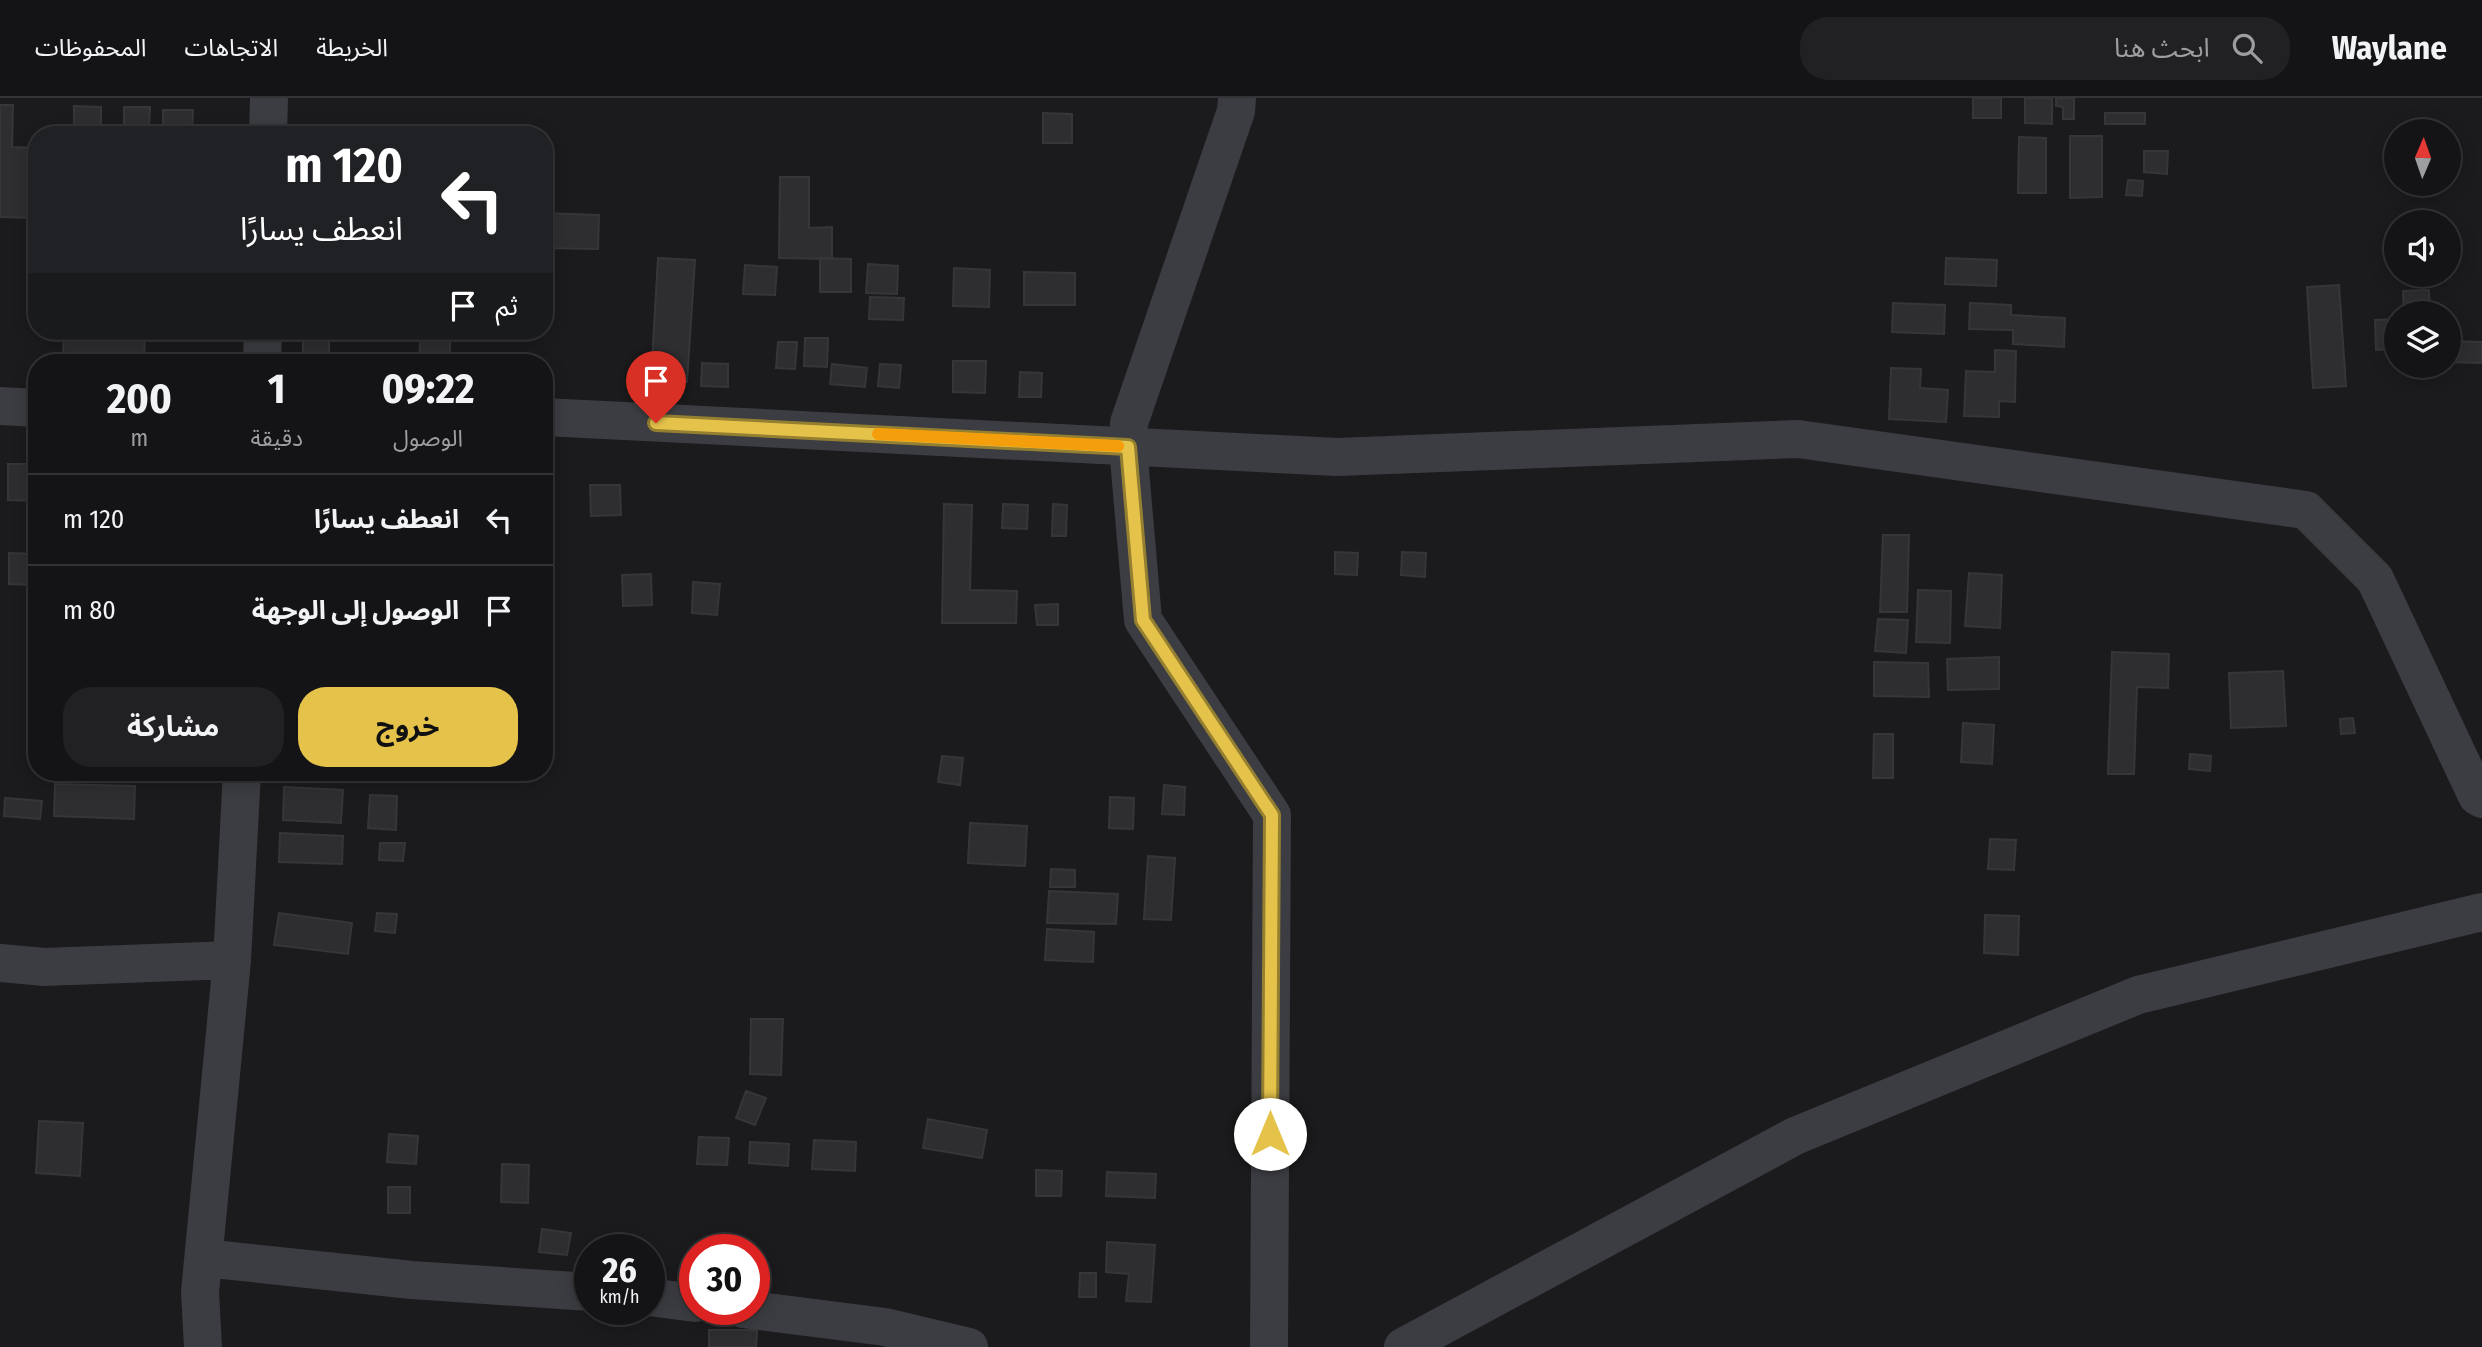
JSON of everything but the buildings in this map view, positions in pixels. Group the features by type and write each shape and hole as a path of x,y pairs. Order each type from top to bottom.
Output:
{"street":[{"path":"268,126 269,98"},
{"path":"1237,98 1236,111 1129,423 1128,447 1143,620 1272,815 1269,1347"},
{"path":"0,406 28,408"},
{"path":"553,417 1337,457 1798,439 2306,510 2375,579 2477,796 2482,799"},
{"path":"203,1347 200,1292 232,960 242,781"},
{"path":"1403,1347 1795,1136 2138,995 2482,912"},
{"path":"0,963 44,967 232,960"},
{"path":"204,1258 412,1280 574,1292"},
{"path":"770,1312 885,1326 969,1347"}],"slow traffic":[{"path":"878,434 1118,446"}],"route":[{"path":"656,423 1128,447 1143,620 1272,815 1270,1134"}]}
